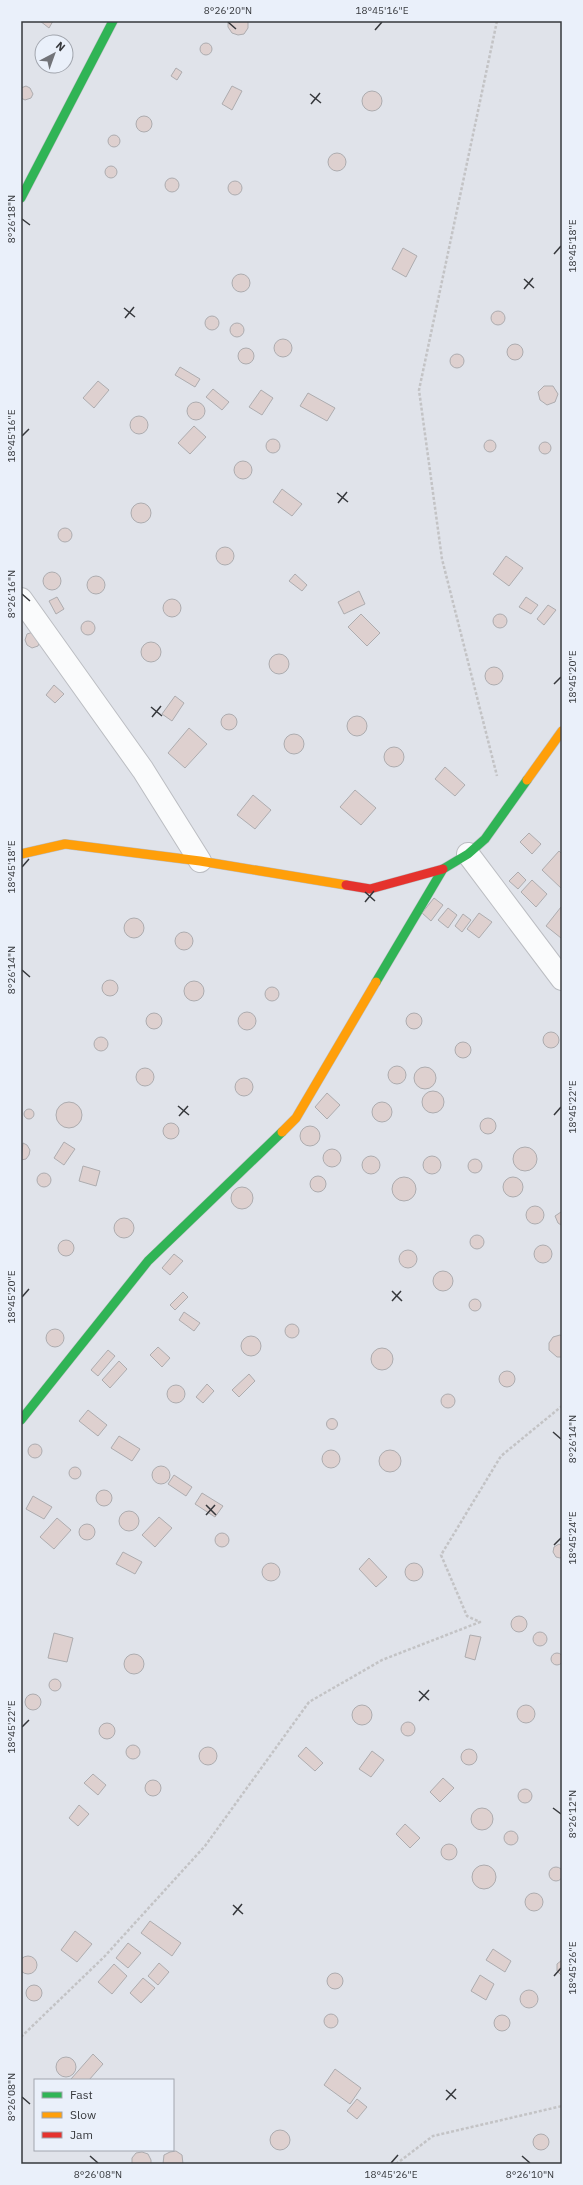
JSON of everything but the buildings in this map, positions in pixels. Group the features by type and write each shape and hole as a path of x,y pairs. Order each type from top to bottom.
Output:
{"street":[{"path":"21,198 113,21"},
{"path":"21,599 143,770 200,861"},
{"path":"21,854 65,844 200,861 370,889 443,869 468,854 484,839 562,731"},
{"path":"468,854 562,979"},
{"path":"21,1420 148,1261 296,1118 443,869"}],"path":[{"path":"496,21 419,390 442,559 506,810"},
{"path":"21,2037 104,1957 205,1846 310,1702 382,1660 480,1622 467,1616 441,1555 501,1456 562,1406"},
{"path":"396,2164 433,2136 562,2106"}],"traffic: fast":[{"path":"21,198 113,21"},
{"path":"376,982 443,869 468,854 485,839 527,780"},
{"path":"21,1420 148,1261 282,1132"}],"traffic: slow":[{"path":"527,780 562,731"},
{"path":"21,854 65,844 200,861 346,885"},
{"path":"282,1132 296,1118 376,982"}],"traffic: jam":[{"path":"346,885 370,889 443,869"}]}
